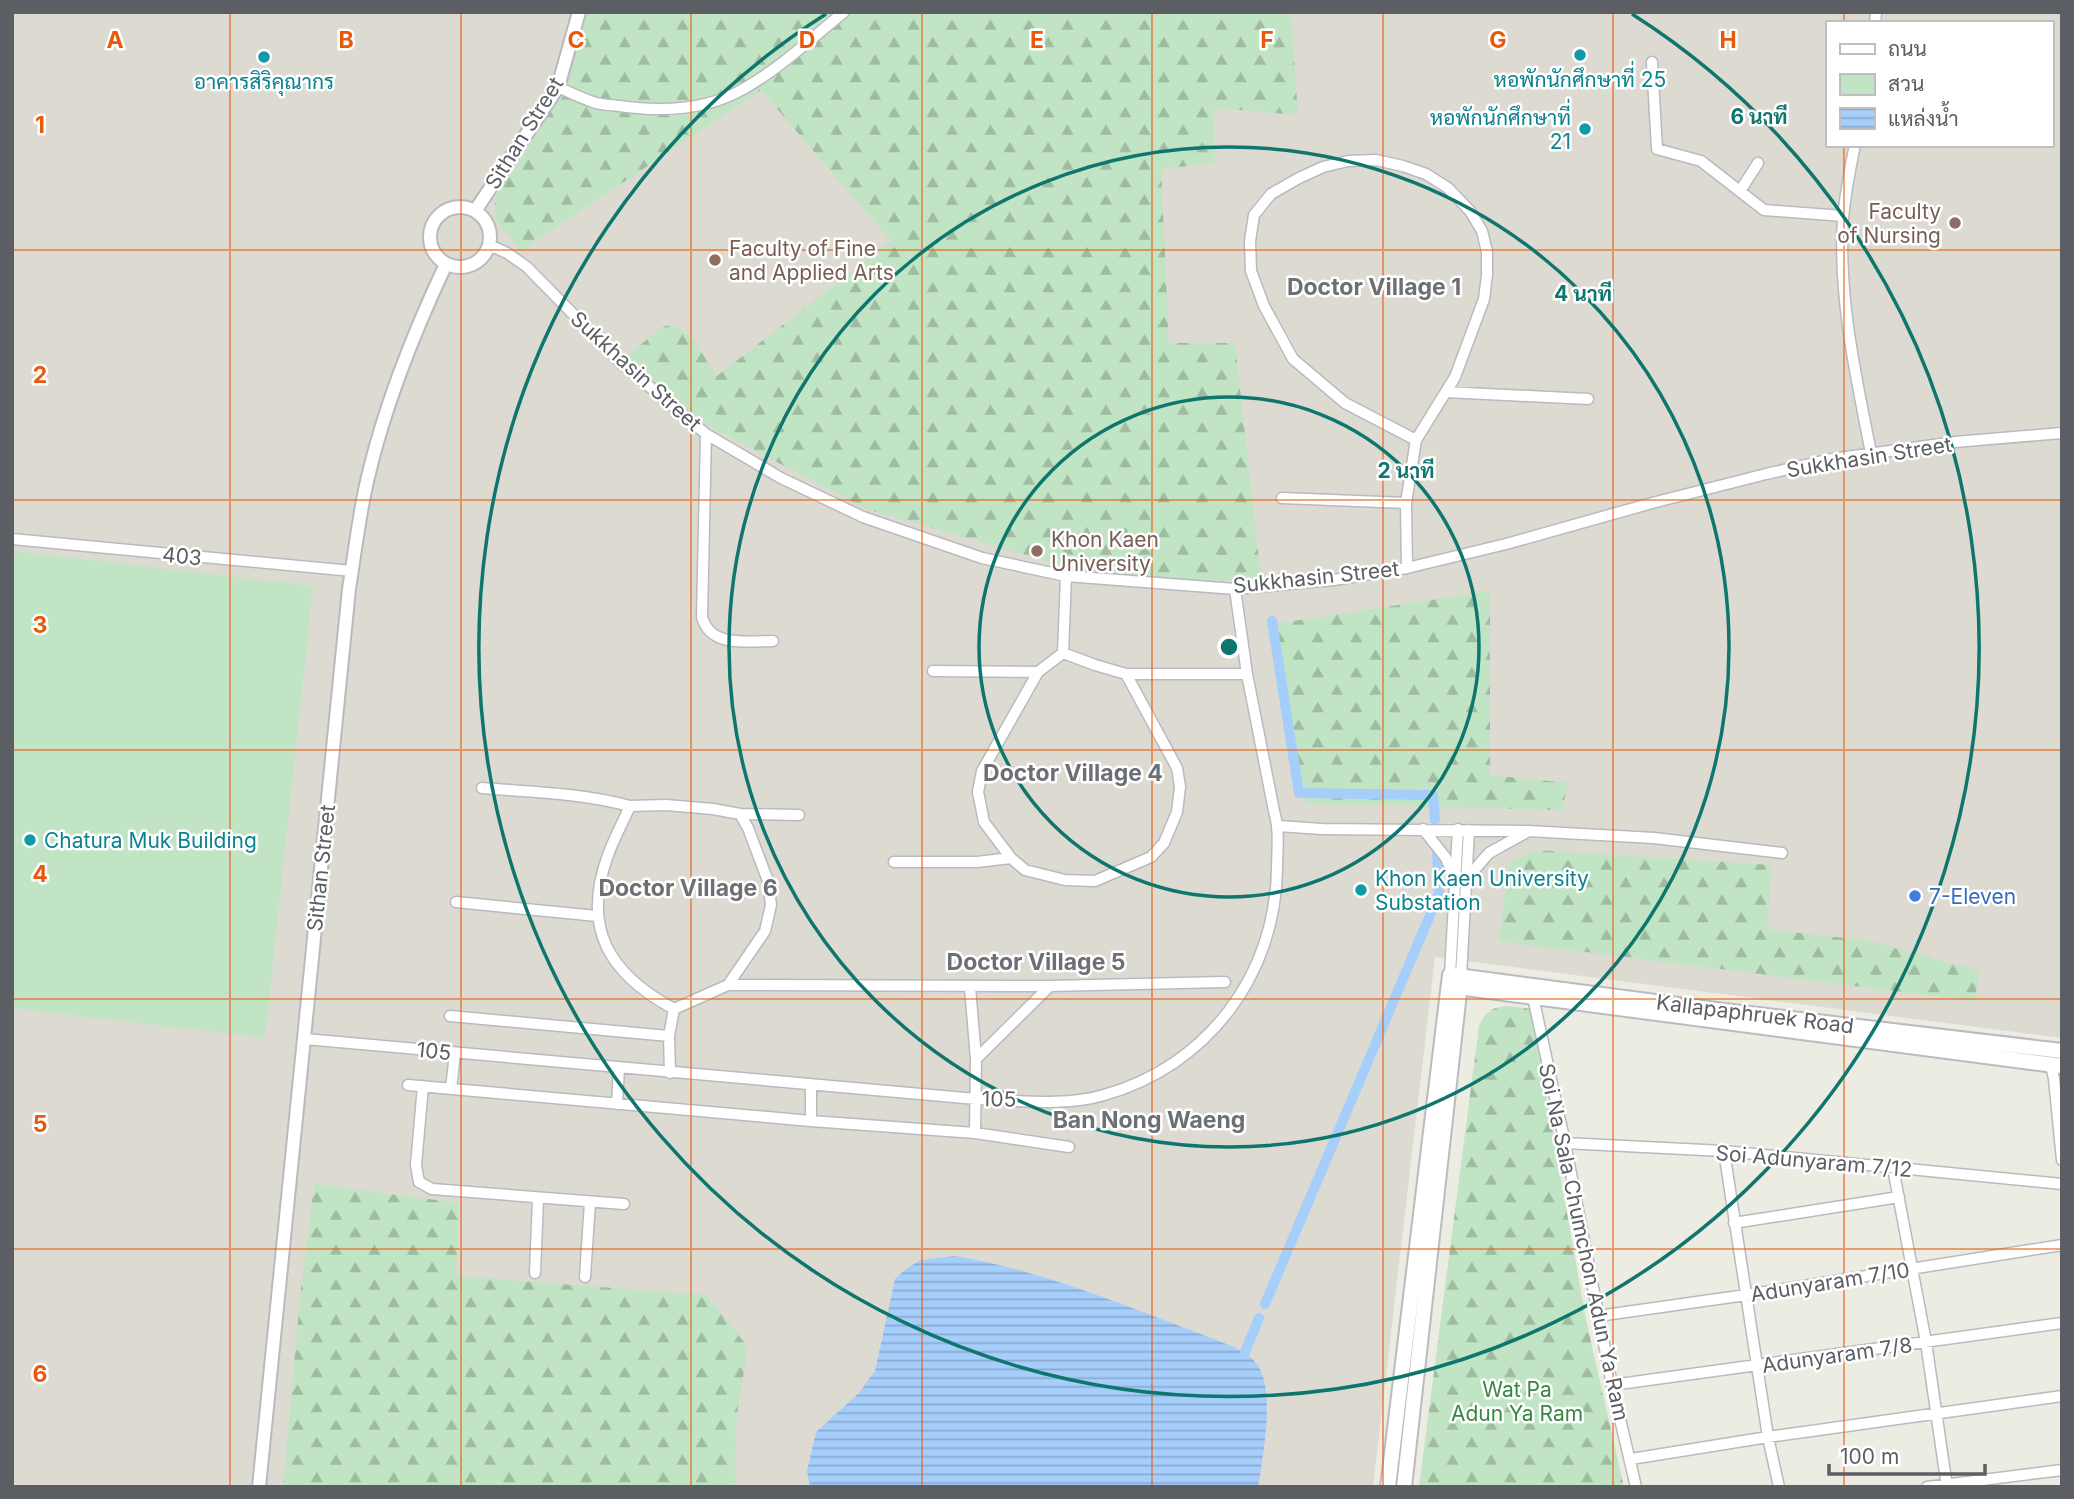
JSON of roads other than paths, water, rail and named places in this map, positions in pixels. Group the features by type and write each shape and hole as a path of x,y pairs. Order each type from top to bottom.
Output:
{"main road":[{"name":"Kallapaphruek Road","path":"1455,981 1533,997 2056,1065"},
{"name":"Kallapaphruek Road","path":"1455,981 2062,1051"},
{"path":"1388,1487 1455,981"},
{"path":"1404,1487 1455,981"}],"street":[{"name":"Sithan Street","path":"475,211 558,87 579,12"},
{"path":"558,87 594,103 629,108 691,107 721,100 746,88 844,12"},
{"path":"1652,62 1657,149 1701,161 1764,210 1843,216"},
{"path":"1855,147 1843,216 1845,302 1854,372 1871,453"},
{"path":"1407,568 1406,503 1416,440 1455,377 1473,331 1484,299 1487,252 1482,231 1470,211 1448,188 1426,174 1376,160 1348,161 1323,167 1271,194 1254,215 1250,241 1251,271 1264,306 1293,359 1345,403 1416,440"},
{"path":"1740,191 1758,163"},
{"name":"Sithan Street","path":"260,1487 359,519 378,440 400,373 446,264 431,245 430,236 435,220 441,214 458,207 475,211 482,216 490,230 489,247"},
{"path":"446,264 466,267 484,257 489,247"},
{"name":"Sukkhasin Street","path":"489,247 507,253 527,267 620,362 706,434 781,478 863,517 982,558 1066,576 1236,589 1334,580 1407,568 1506,544 1766,474 1871,453 1955,442 2062,433"},
{"path":"1446,392 1588,399"},
{"path":"706,434 704,626 720,639 773,641"},
{"path":"1282,498 1406,503"},
{"name":"403","path":"12,539 352,571"},
{"path":"1063,653 1066,576"},
{"name":"105","path":"304,1039 976,1099 1065,1101 1102,1096 1132,1086 1179,1060 1200,1044 1233,1006 1258,961 1275,906 1278,826 1247,674 1236,589"},
{"path":"1063,653 1038,672 982,771 978,792 984,822 1011,858 1025,870 1065,880 1095,881 1151,857 1164,843 1177,812 1180,787 1177,768 1126,674"},
{"path":"1063,653 1126,674 1247,674"},
{"path":"933,671 1038,672"},
{"path":"482,788 576,795 630,806 666,805 740,814 799,815"},
{"path":"630,806 608,853 602,874 597,916 603,942 623,972 674,1009"},
{"path":"728,985 765,931 771,905 768,881 740,814"},
{"path":"1278,826 1322,829 1528,831 1654,838 1782,853"},
{"path":"1423,829 1446,858 1459,884"},
{"path":"1455,981 1458,830"},
{"path":"1459,884 1469,830"},
{"path":"1459,884 1489,853 1528,831"},
{"path":"894,862 977,862 1011,858"},
{"path":"456,902 597,916"},
{"path":"674,1009 728,985 970,987 1226,982"},
{"path":"976,1059 1050,986"},
{"path":"970,987 976,1059 975,1133"},
{"name":"Soi Na Sala Chumchon Adun Ya Ram","path":"1533,997 1565,1143 1612,1385 1636,1487"},
{"path":"670,1073 669,1036 674,1009"},
{"path":"450,1016 669,1036"},
{"path":"451,1090 455,1053"},
{"path":"2056,1065 2054,1079 2062,1160"},
{"path":"617,1104 619,1068"},
{"path":"811,1084 811,1121"},
{"path":"408,1085 975,1133 1069,1147"},
{"path":"423,1086 416,1165 419,1182 432,1189 624,1204"},
{"name":"Soi Adunyaram 7/12","path":"1565,1143 1724,1151 2062,1184"},
{"path":"1724,1151 1768,1437 1779,1487"},
{"path":"1894,1168 1926,1342 1947,1485"},
{"path":"1734,1223 1899,1197"},
{"path":"535,1273 538,1199"},
{"path":"585,1277 590,1202"},
{"name":"Adunyaram 7/10","path":"1598,1316 2062,1245"},
{"name":"Adunyaram 7/8","path":"1612,1385 2062,1323"},
{"path":"1630,1459 2062,1396"},
{"path":"1927,1487 2062,1470"}],"water":[{"path":"954,1256 988,1262 1087,1292 1217,1340 1250,1357 1258,1366 1266,1391 1266,1425 1258,1487 810,1487 807,1471 816,1432 859,1393 875,1371 895,1279 921,1260"}],"waterway":[{"path":"1272,621 1299,793 1433,795 1435,820"},
{"path":"1265,1304 1439,894 1437,853"},
{"path":"1245,1352 1259,1318"}],"place":[{"name":"หอพักนักศึกษาที่ 25","path":"1580,55"},
{"name":"อาคารสิริคุณากร","path":"264,57"},
{"name":"หอพักนักศึกษาที่ 21","path":"1585,129"},
{"name":"Faculty of Nursing","path":"1955,223"},
{"name":"Faculty of Fine and Applied Arts","path":"715,260"},
{"name":"Khon Kaen University","path":"1037,551"},
{"name":"Chatura Muk Building","path":"30,840"},
{"name":"Khon Kaen University Substation","path":"1361,890"},
{"name":"7-Eleven","path":"1915,896"}],"district":[{"name":"Doctor Village 1","path":"1374,287"},
{"name":"Doctor Village 4","path":"1073,773"},
{"name":"Doctor Village 6","path":"688,888"},
{"name":"Doctor Village 5","path":"1036,962"},
{"name":"Ban Nong Waeng","path":"1149,1120"}],"park label":[{"name":"Wat Pa Adun Ya Ram","path":"1517,1401"}]}
